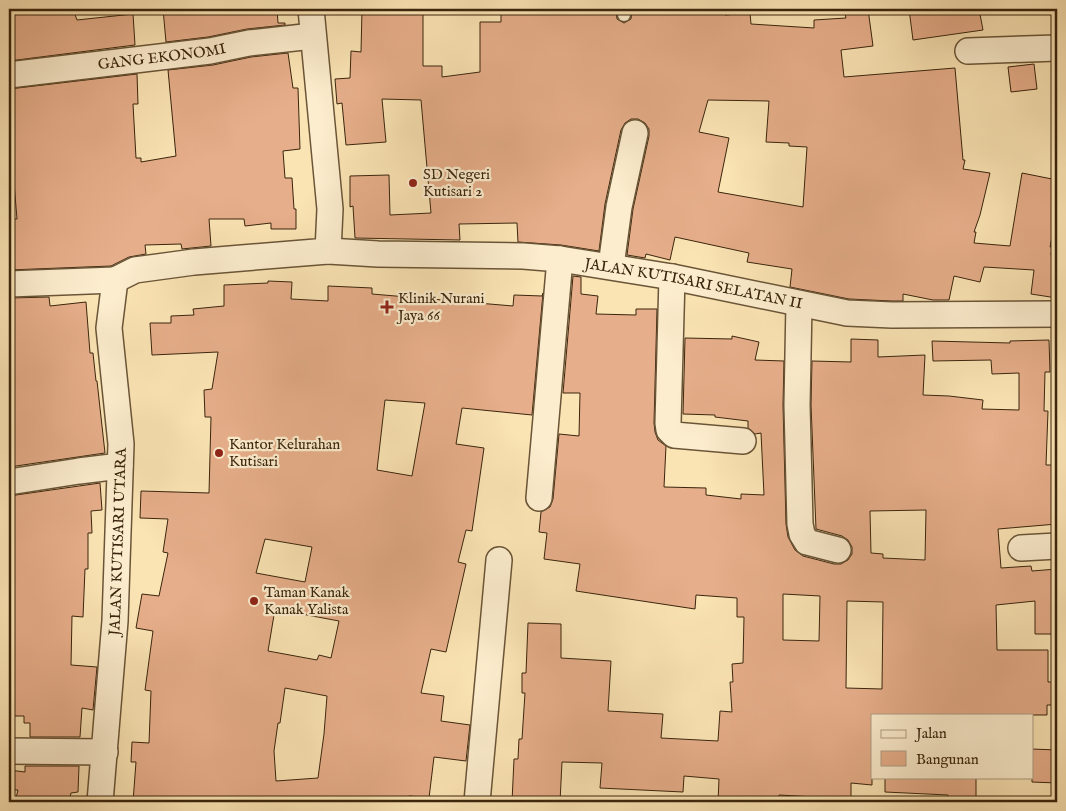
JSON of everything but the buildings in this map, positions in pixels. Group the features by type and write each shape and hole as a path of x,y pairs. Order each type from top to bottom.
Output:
{"street":[{"path":"312,9 330,209 328,251"},
{"name":"GANG EKONOMI","path":"9,76 313,36"},
{"path":"968,51 1057,48"},
{"path":"611,266 620,207 636,133"},
{"name":"JALAN KUTISARI SELATAN II","path":"115,280 135,270 194,262 328,251 523,256 611,266 847,313 892,316 1057,314"},
{"path":"539,498 560,259"},
{"path":"672,277 669,430 674,435 743,441"},
{"path":"9,284 115,280"},
{"name":"JALAN KUTISARI UTARA","path":"100,802 116,622 121,444 109,328 115,280"},
{"path":"799,304 797,405 800,524 802,534 807,542 838,550"},
{"path":"9,482 120,466"},
{"path":"1021,548 1057,546"},
{"path":"477,802 499,560"},
{"path":"9,751 105,752"}],"place":[{"name":"SD Negeri Kutisari 2","path":"413,183"},
{"name":"Klinik Nurani Jaya 66","path":"387,307"},
{"name":"Kantor Kelurahan Kutisari","path":"219,453"},
{"name":"Taman Kanak Kanak Yalista","path":"254,601"}]}
